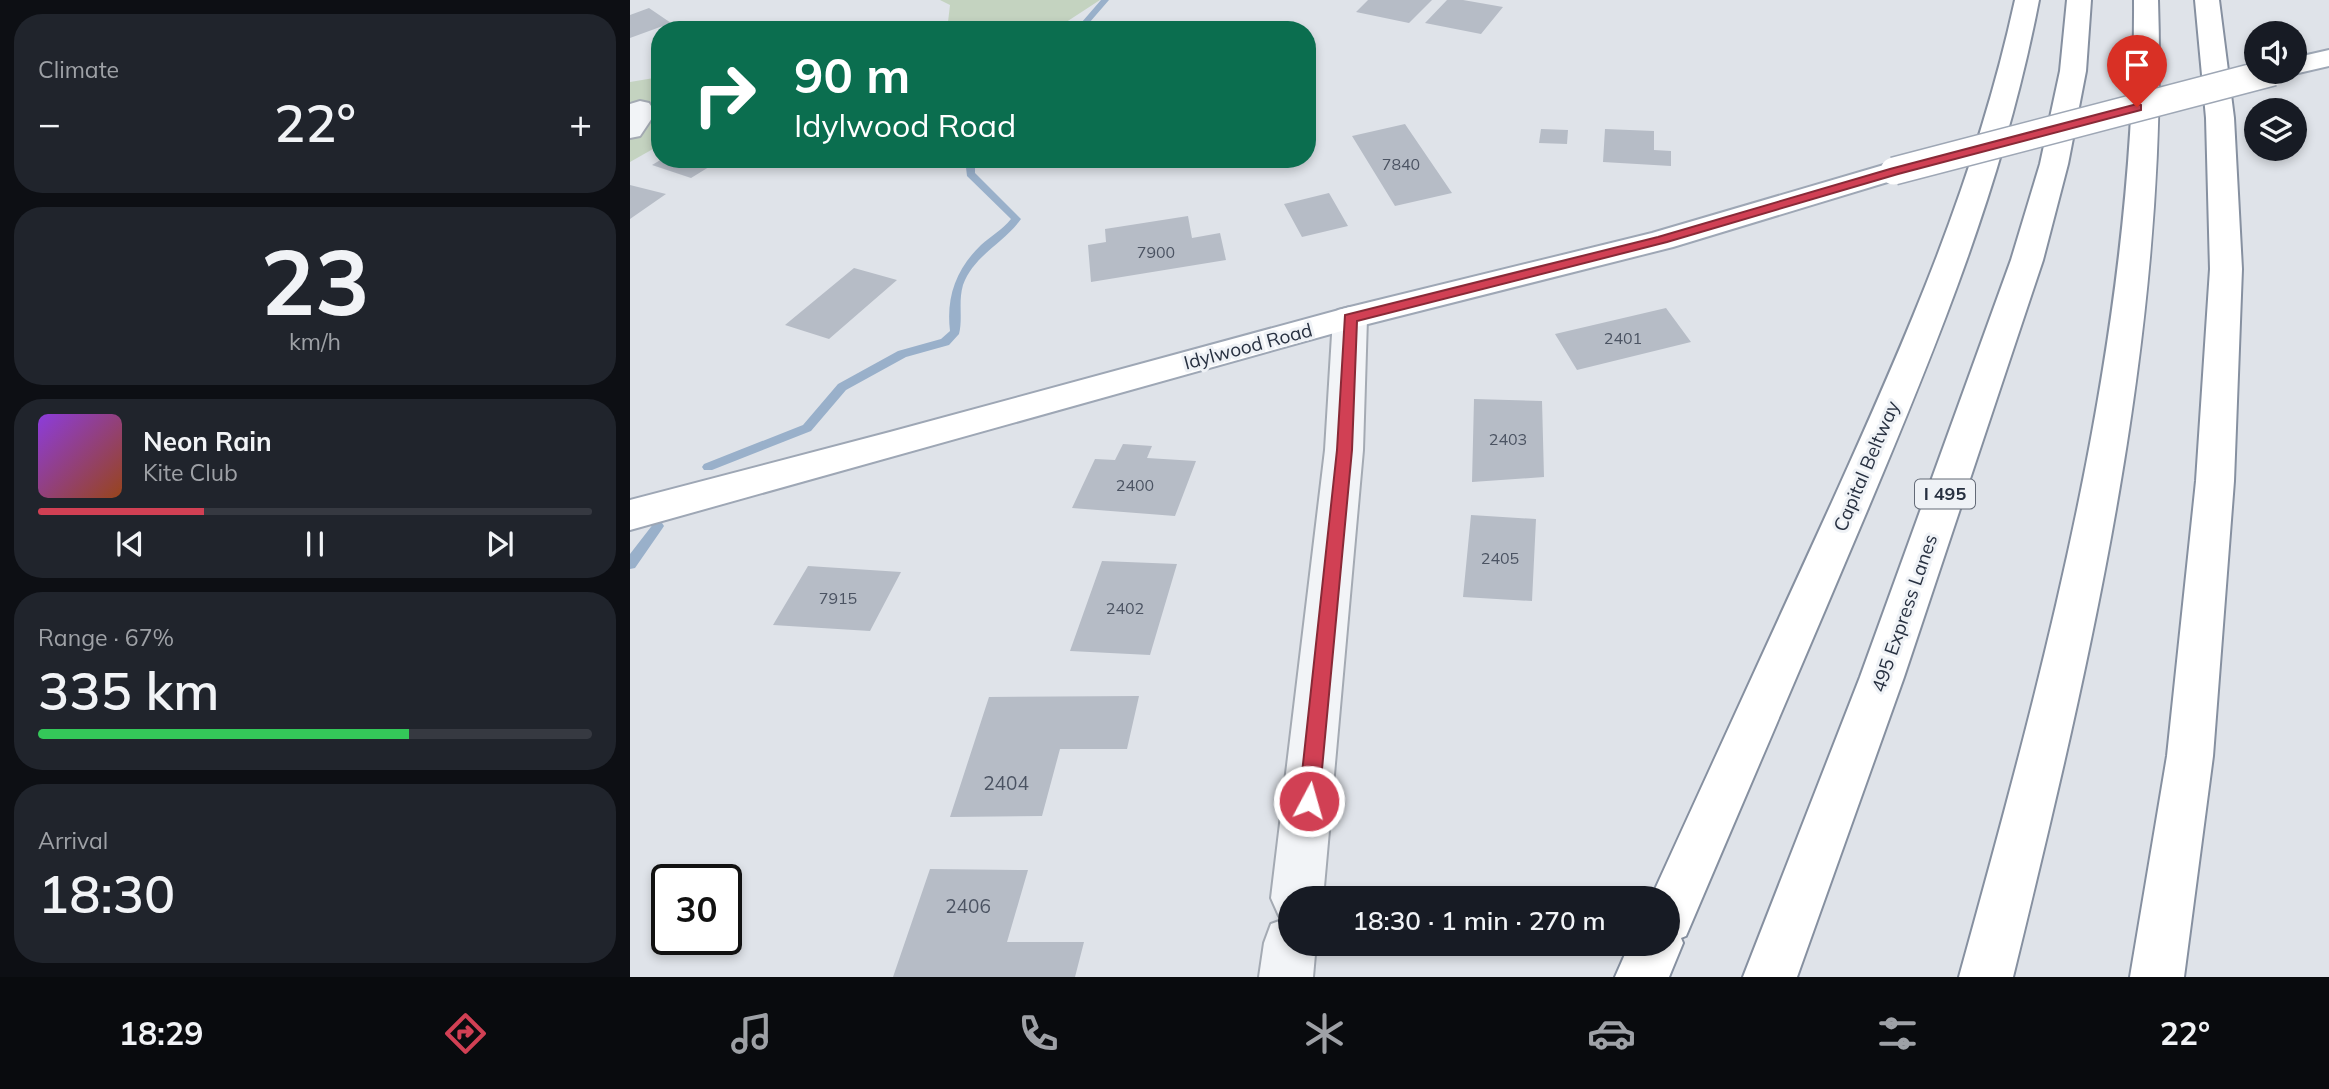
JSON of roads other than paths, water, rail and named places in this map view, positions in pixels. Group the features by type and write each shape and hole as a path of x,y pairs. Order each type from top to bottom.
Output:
{"main road":[{"name":"Capital Beltway","path":"1680,891 1878,440 1971,216 2005,102 2027,0"},
{"name":"495 Express Lanes","path":"1770,977 1882,677 2027,260 2054,164 2073,71 2079,0"},
{"path":"1986,977 2042,763 2110,440 2141,204 2147,116 2146,0"},
{"path":"2157,977 2190,756 2215,481 2226,269 2220,117 2207,0"},
{"path":"2307,63 2329,58"},
{"name":"Idylwood Road","path":"630,515 1350,318 1662,240 1894,171 2244,80"},
{"path":"1642,977 1651,956"}],"street":[{"path":"1298,886 1344,450 1350,318"},
{"path":"1286,977 1288,956"}],"waterway":[{"path":"1087,21 1105,0"},
{"path":"708,467 807,428 842,387 902,354 945,342 955,332 955,297 962,276 975,257 1016,219 970,174 970,168"},
{"path":"630,564 658,526"}]}
